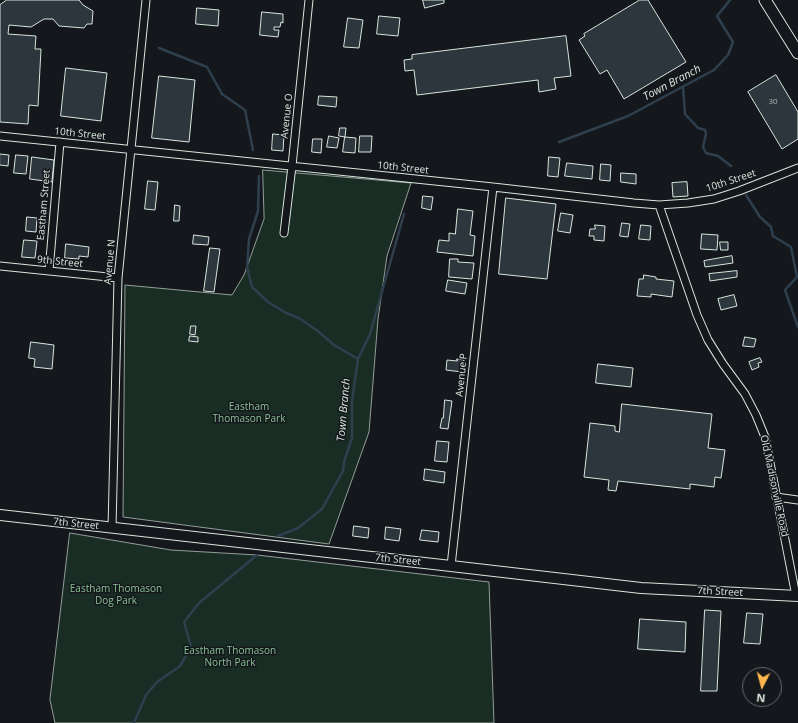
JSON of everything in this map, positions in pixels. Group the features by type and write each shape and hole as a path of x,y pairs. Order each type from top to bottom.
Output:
{"main road":[{"path":"764,0 798,53"}],"street":[{"name":"Avenue N","path":"112,528 118,278 146,0"},
{"name":"Avenue O","path":"284,233 309,0"},
{"name":"10th Street","path":"0,136 292,166 634,204 688,203 714,199 798,168"},
{"name":"Eastham Street","path":"49,271 60,142"},
{"name":"Avenue P","path":"451,566 493,188"},
{"name":"Old Madisonville Road","path":"659,204 697,315 708,340 745,394 765,437 797,596"},
{"name":"9th Street","path":"0,266 118,278"},
{"path":"776,497 798,500"},
{"name":"7th Street","path":"0,515 642,588 797,596"}],"green space":[{"name":"Eastham Thomason Park","path":"263,170 411,183 387,256 378,319 369,432 329,544 123,517 125,285 232,295 244,275 264,219"},
{"path":"70,533 171,550 257,555 489,582 494,723 55,723 50,700"}],"building":[{"path":"7,0 79,0 83,5 93,11 92,24 87,24 84,28 59,26 53,19 44,19 31,27 9,25 8,34 36,36 35,49 41,49 38,106 29,105 28,124 0,122 0,5"},
{"path":"423,0 444,0 444,3 425,8"},
{"path":"640,0 648,0 686,62 624,99 607,70 600,74 579,40 585,36 584,34"},
{"path":"197,8 219,10 218,26 196,24"},
{"path":"262,12 283,14 283,23 281,22 280,27 274,27 274,30 279,30 278,37 260,35"},
{"path":"379,16 400,18 398,36 377,34"},
{"path":"348,18 363,20 359,48 344,47"},
{"path":"566,36 571,76 554,78 556,89 539,92 538,80 417,95 414,70 405,71 404,60 412,59 412,55"},
{"path":"66,68 107,73 101,121 61,116"},
{"path":"776,75 798,112 798,139 782,149 748,92"},
{"path":"159,76 195,80 189,142 152,138"},
{"path":"319,96 337,97 336,107 318,105"},
{"path":"340,128 346,128 345,137 339,136"},
{"path":"273,134 284,135 283,151 272,150"},
{"path":"329,136 339,138 337,148 327,147"},
{"path":"360,136 372,136 371,152 359,152"},
{"path":"345,137 356,138 355,153 343,152"},
{"path":"313,139 322,139 321,153 312,152"},
{"path":"0,154 9,155 8,166 0,165"},
{"path":"16,155 28,156 26,174 14,173"},
{"path":"32,157 54,160 52,182 30,179"},
{"path":"549,157 560,158 558,177 548,176"},
{"path":"567,163 593,166 592,179 565,176"},
{"path":"601,164 611,165 610,181 600,180"},
{"path":"621,173 636,174 636,184 621,182"},
{"path":"148,181 158,182 155,210 145,209"},
{"path":"687,182 688,196 673,197 672,183"},
{"path":"423,196 433,197 431,210 422,208"},
{"path":"506,198 556,204 547,279 499,274"},
{"path":"175,205 180,206 179,221 174,221"},
{"path":"458,209 473,211 470,235 475,236 473,256 437,252 439,240 449,241 449,233 455,234"},
{"path":"561,213 573,215 570,233 558,231"},
{"path":"27,217 37,218 36,232 26,231"},
{"path":"622,223 630,224 628,237 620,236"},
{"path":"595,225 605,226 604,241 594,240 594,236 589,236 590,229 595,229"},
{"path":"641,225 651,226 650,240 639,239"},
{"path":"702,234 718,235 717,250 701,249"},
{"path":"194,235 209,237 208,245 193,244"},
{"path":"24,240 37,241 35,258 22,257"},
{"path":"720,242 728,242 728,250 721,250"},
{"path":"66,244 89,247 88,257 79,256 79,259 65,258"},
{"path":"210,248 220,249 214,292 204,291"},
{"path":"732,256 733,263 705,267 704,261"},
{"path":"450,259 458,259 458,262 474,263 472,279 449,277"},
{"path":"737,271 737,277 710,281 709,274"},
{"path":"644,275 656,277 656,279 674,281 672,297 651,294 651,297 637,296 639,279 643,279"},
{"path":"448,280 467,283 465,294 446,291"},
{"path":"734,295 737,306 721,310 718,299"},
{"path":"191,326 196,326 195,335 190,334"},
{"path":"190,336 198,337 198,342 189,341"},
{"path":"745,337 756,339 754,347 743,346"},
{"path":"31,342 54,345 52,369 34,367 35,359 29,358"},
{"path":"760,358 762,362 758,363 759,367 752,370 749,362"},
{"path":"457,359 464,360 462,372 446,370 447,360 457,361"},
{"path":"598,364 633,368 631,387 596,383"},
{"path":"445,400 452,401 448,429 440,428"},
{"path":"622,404 712,414 708,448 725,450 721,478 715,477 714,487 690,484 690,489 618,481 616,491 608,490 609,480 584,477 590,423 615,426 615,431 619,432"},
{"path":"437,441 449,442 447,462 435,461"},
{"path":"425,469 445,472 444,483 424,480"},
{"path":"354,526 369,528 368,538 353,536"},
{"path":"386,527 401,529 399,541 385,539"},
{"path":"422,530 439,532 438,542 420,540"},
{"path":"705,610 721,611 717,691 701,691"},
{"path":"747,613 763,614 760,644 744,643"},
{"path":"640,619 686,622 685,652 638,649"}],"waterway":[{"name":"Town Branch","path":"559,142 628,116 714,70 728,55 733,42 717,16 730,0"},
{"path":"159,48 207,67 222,94 245,110 253,150"},
{"path":"683,87 685,114 698,128 705,130 706,134 703,147 706,153 718,156 731,166"},
{"path":"259,176 258,211 249,239 247,267 252,287 268,302 286,313 299,318 334,345 358,359"},
{"path":"746,195 760,217 771,227 773,236 791,247 797,277 785,290 798,327"},
{"name":"Town Branch","path":"278,536 298,528 322,509 343,471 344,462 352,438 352,401 358,359 370,334 404,214"},
{"name":"Town Branch","path":"134,723 146,695 157,682 180,666 191,647 184,622 199,603 257,555"}],"park label":[{"name":"Eastham Thomason Dog Park","path":"116,594"},
{"name":"Eastham Thomason North Park","path":"230,656"}]}
